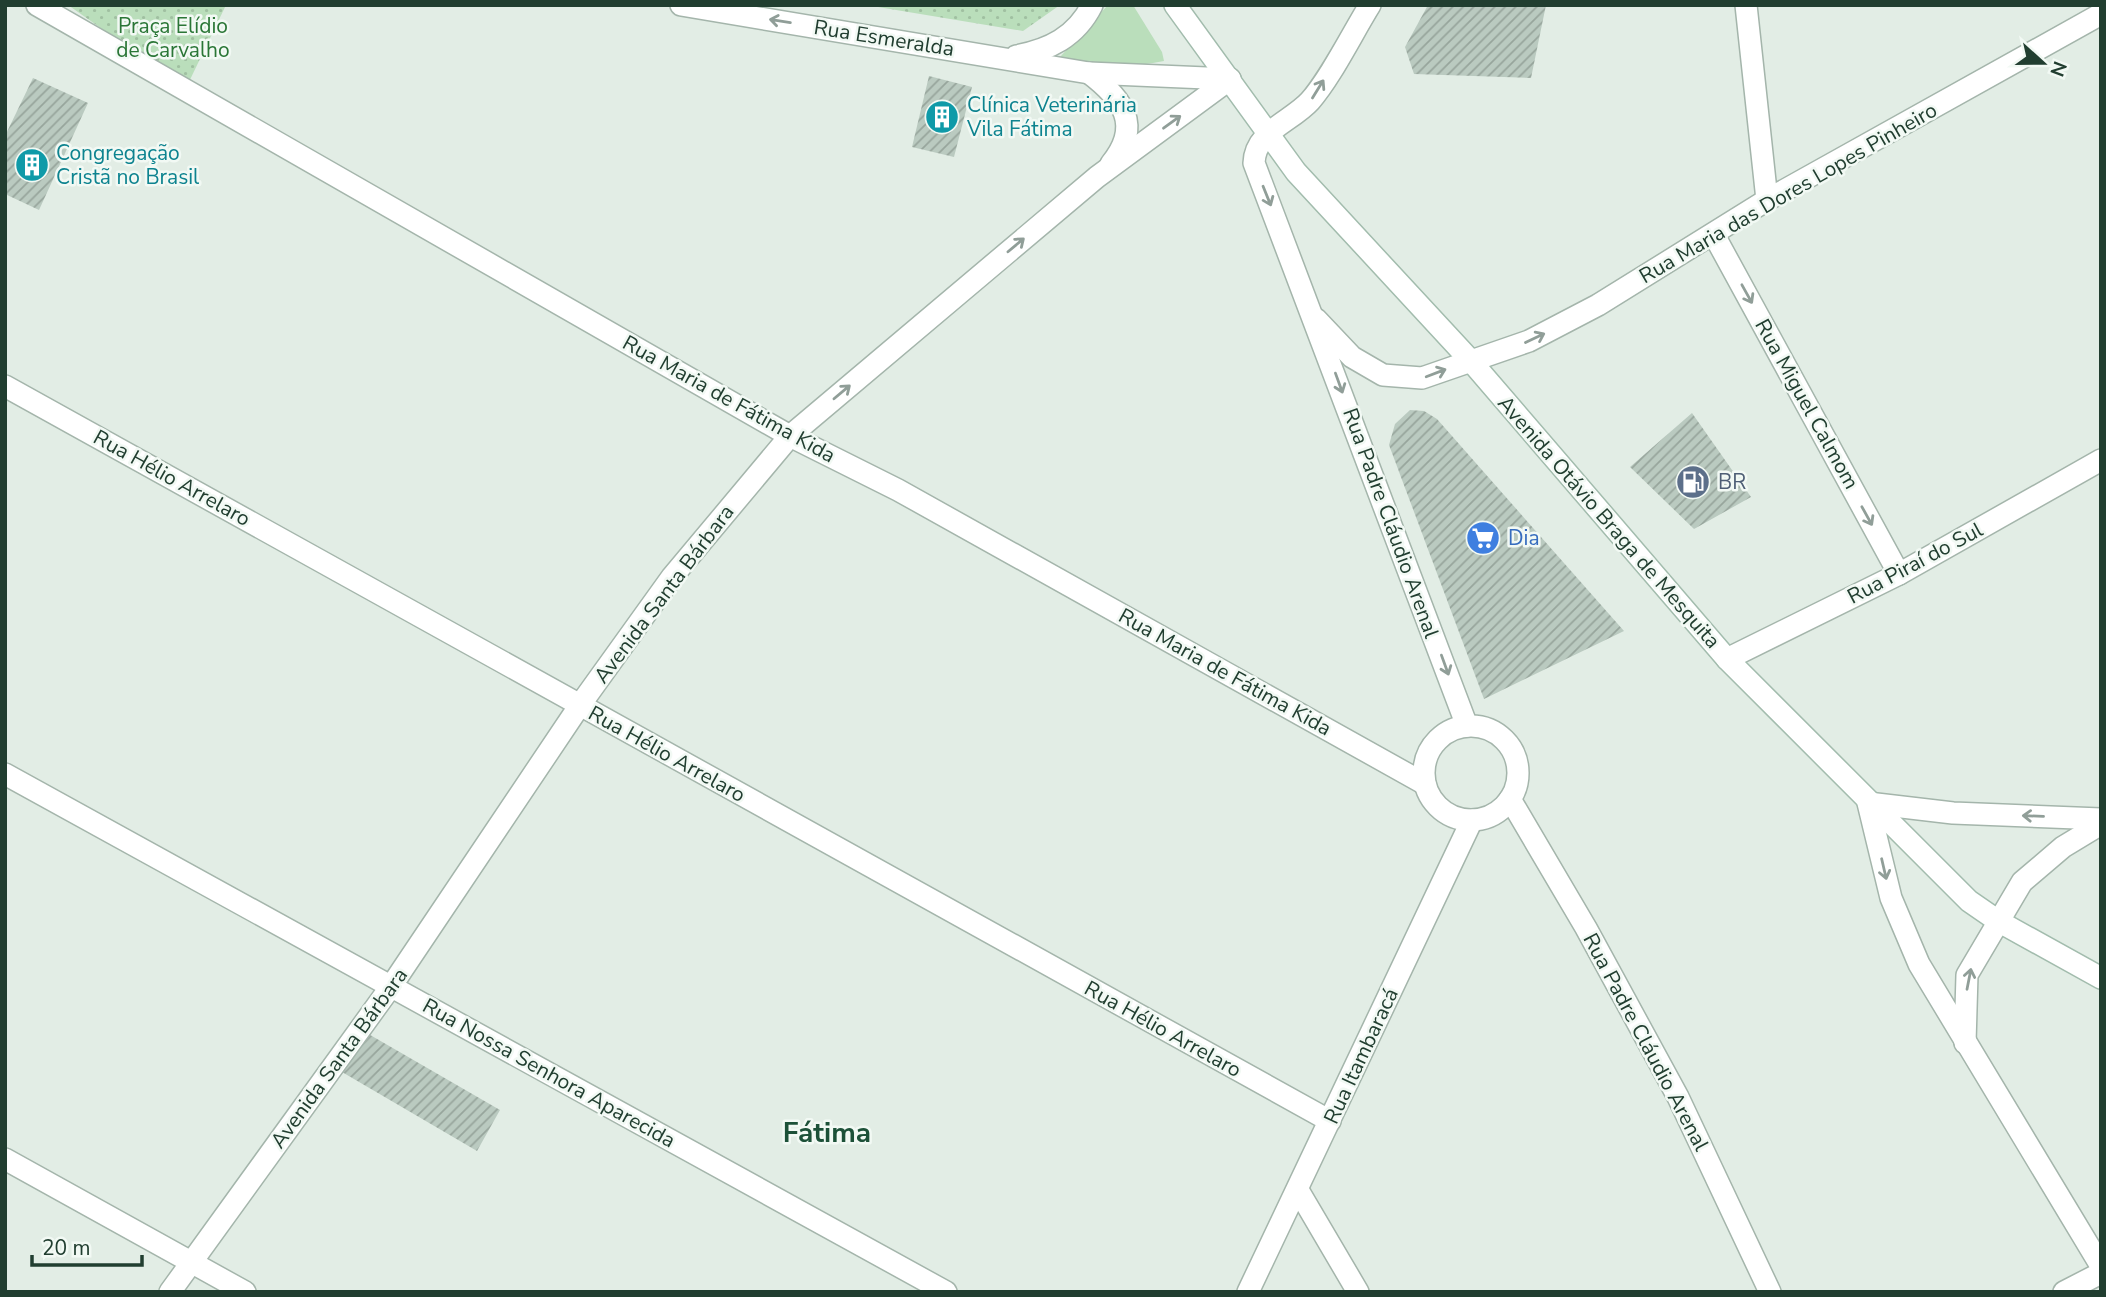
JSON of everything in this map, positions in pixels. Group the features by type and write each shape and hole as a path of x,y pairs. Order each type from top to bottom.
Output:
{"street":[{"name":"Rua Maria de Fátima Kida","path":"37,5 188,94 424,225 789,436 898,490 1425,783"},
{"name":"Rua Esmeralda","path":"681,5 1089,73 1230,79"},
{"name":"Rua Esmeralda","path":"1005,58 1052,48 1069,34 1092,5"},
{"name":"Avenida Otávio Braga de Mesquita","path":"1175,5 1296,172 1470,359 1727,659 1868,803 1969,901 1998,921 2101,978"},
{"path":"1268,134 1310,102 1370,5"},
{"path":"1746,5 1768,200"},
{"name":"Rua Maria das Dores Lopes Pinheiro","path":"1470,359 1529,341 1598,305 1768,200 2101,13"},
{"name":"Avenida Santa Bárbara","path":"170,1292 392,985 580,705 672,576 789,436 1114,161 1124,143 1127,122 1123,104 1111,89 1089,73"},
{"name":"Avenida Santa Bárbara","path":"1097,177 1230,79"},
{"name":"Rua Padre Cláudio Arenal","path":"1268,134 1257,147 1254,163 1316,319 1467,726"},
{"name":"Rua Miguel Calmom","path":"1714,234 1899,574"},
{"name":"Rua Padre Cláudio Arenal","path":"1316,319 1352,357 1383,375 1422,378 1470,359"},
{"name":"Rua Hélio Arrelaro","path":"5,386 1330,1121"},
{"name":"Rua Piraí do Sul","path":"1727,659 1899,574 2101,460"},
{"path":"1467,726 1479,727 1500,736 1514,755 1517,778 1510,799 1487,817 1472,820 1456,818 1442,810 1431,798 1425,783 1426,760 1438,739 1452,730 1467,726"},
{"name":"Rua Nossa Senhora Aparecida","path":"5,774 946,1292"},
{"name":"Rua Padre Cláudio Arenal","path":"1510,799 1586,928 1678,1097 1770,1292"},
{"path":"2101,821 1953,813 1868,803 1891,898 1919,964 1965,1045 2101,1266"},
{"name":"Rua Itambaracá","path":"1248,1292 1472,820"},
{"path":"1965,1045 1967,975 1998,921 2022,882 2063,847 2101,821"},
{"path":"5,1159 245,1292"},
{"path":"1298,1190 1358,1292"},
{"path":"2064,1292 2101,1273"}],"green space":[{"name":"Praça Elídio de Carvalho","path":"68,5 226,5 186,88"},
{"path":"866,5 1060,5 1023,31"},
{"path":"1108,5 1133,5 1162,52 1164,61 1112,66 1060,57"}],"building":[{"path":"1428,5 1546,5 1531,78 1414,74 1405,47"},
{"name":"Clínica Veterinária Vila Fátima","path":"929,76 972,87 954,157 912,147"},
{"name":"Congregação Cristã no Brasil","path":"33,78 88,103 39,210 5,194 5,136"},
{"name":"Dia","path":"1410,410 1424,411 1437,419 1624,631 1484,699 1389,445 1395,424"},
{"name":"BR","path":"1692,413 1751,497 1694,529 1630,467"},
{"path":"365,1032 500,1110 477,1151 342,1072"}],"place":[{"name":"Clínica Veterinária Vila Fátima","path":"942,117"},
{"name":"Congregação Cristã no Brasil","path":"32,165"},
{"name":"BR","path":"1693,482"},
{"name":"Dia","path":"1483,538"}],"district":[{"name":"Fátima","path":"827,1133"}]}
